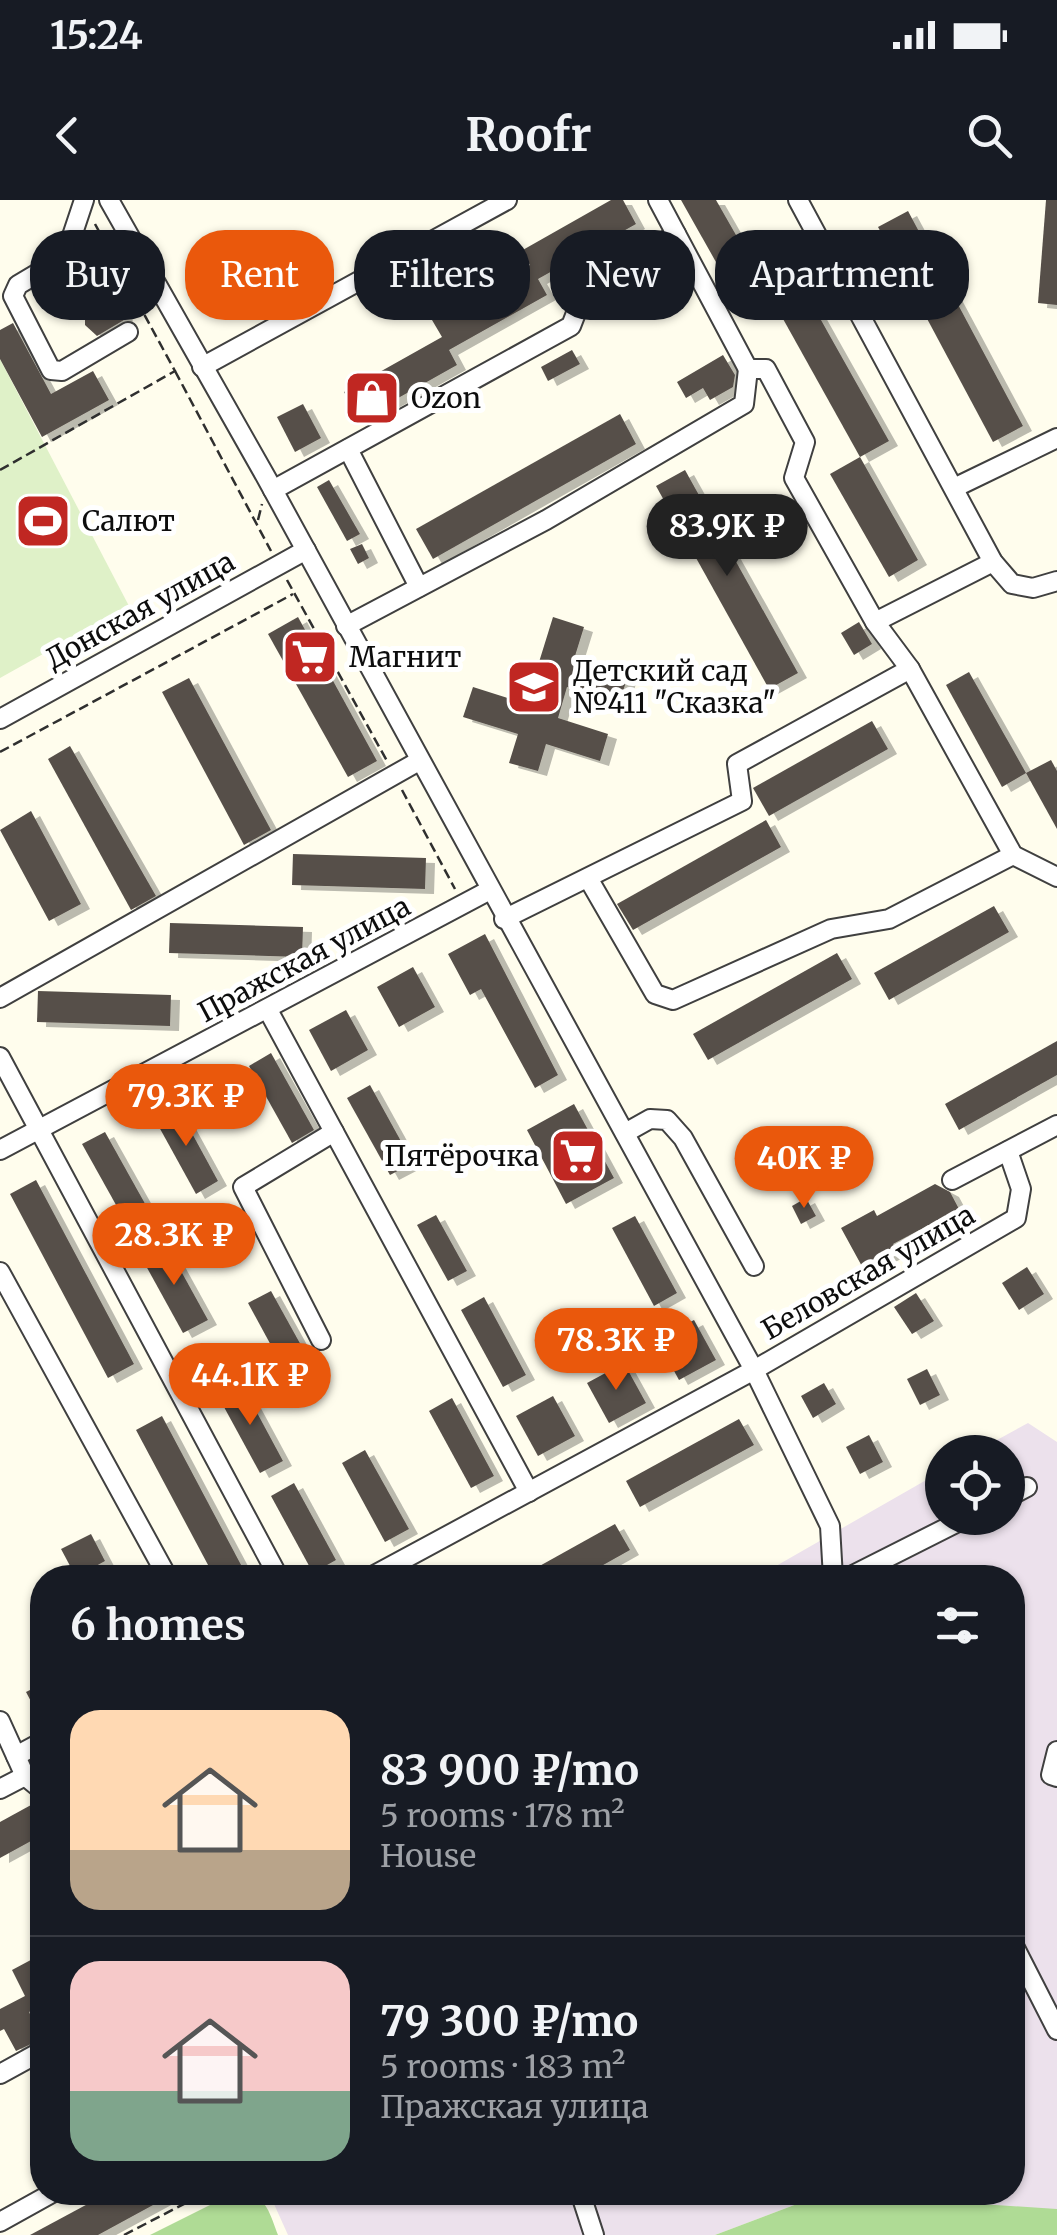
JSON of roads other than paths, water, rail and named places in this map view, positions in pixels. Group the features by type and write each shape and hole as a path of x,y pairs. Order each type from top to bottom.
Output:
{"street":[{"path":"84,200 65,258 18,284 13,296 51,370 56,371 128,332"},
{"path":"109,200 273,490 488,890 754,1370 830,1526 832,1565"},
{"path":"202,367 506,200"},
{"path":"658,200 674,230"},
{"path":"799,200 993,562 1012,584 1032,588 1057,581"},
{"path":"346,626 546,520 744,404 748,369 695,270"},
{"path":"273,490 571,326 573,320"},
{"path":"748,369 766,369 805,442 794,478 875,622 910,670 1012,856 1057,877"},
{"path":"956,487 1057,438"},
{"path":"348,448 418,587"},
{"name":"Донская улица","path":"0,718 306,550"},
{"path":"875,622 993,562"},
{"path":"504,919 742,802 738,764 910,670"},
{"path":"0,998 419,761"},
{"path":"588,878 655,994 673,1000 831,929 890,919 1012,856"},
{"name":"Пражская улица","path":"1,1147 268,1010 488,890"},
{"path":"268,1010 529,1492"},
{"path":"0,1057 272,1565"},
{"path":"625,1133 650,1119 667,1120 683,1138 754,1266"},
{"path":"952,1180 1057,1124"},
{"path":"321,1340 243,1186 334,1132"},
{"name":"Беловская улица","path":"393,1565 754,1370 1016,1218 1021,1189 1008,1151"},
{"path":"0,1272 161,1565"},
{"path":"873,1565 932,1535"},
{"path":"0,1721 30,1780"},
{"path":"16,1756 30,1748"},
{"path":"1057,1751 1051,1775 1057,1776"},
{"path":"0,1789 25,1776"},
{"path":"1025,1967 1057,2030"},
{"path":"0,2074 30,2058"},
{"path":"0,2222 31,2205"},
{"path":"584,2205 594,2235"}],"place":[{"name":"Ozon","path":"372,398"},
{"name":"Салют","path":"43,521"},
{"name":"Магнит","path":"310,657"},
{"name":"Детский сад №411 \"Сказка\"","path":"534,687"},
{"name":"Пятёрочка","path":"578,1156"}]}
